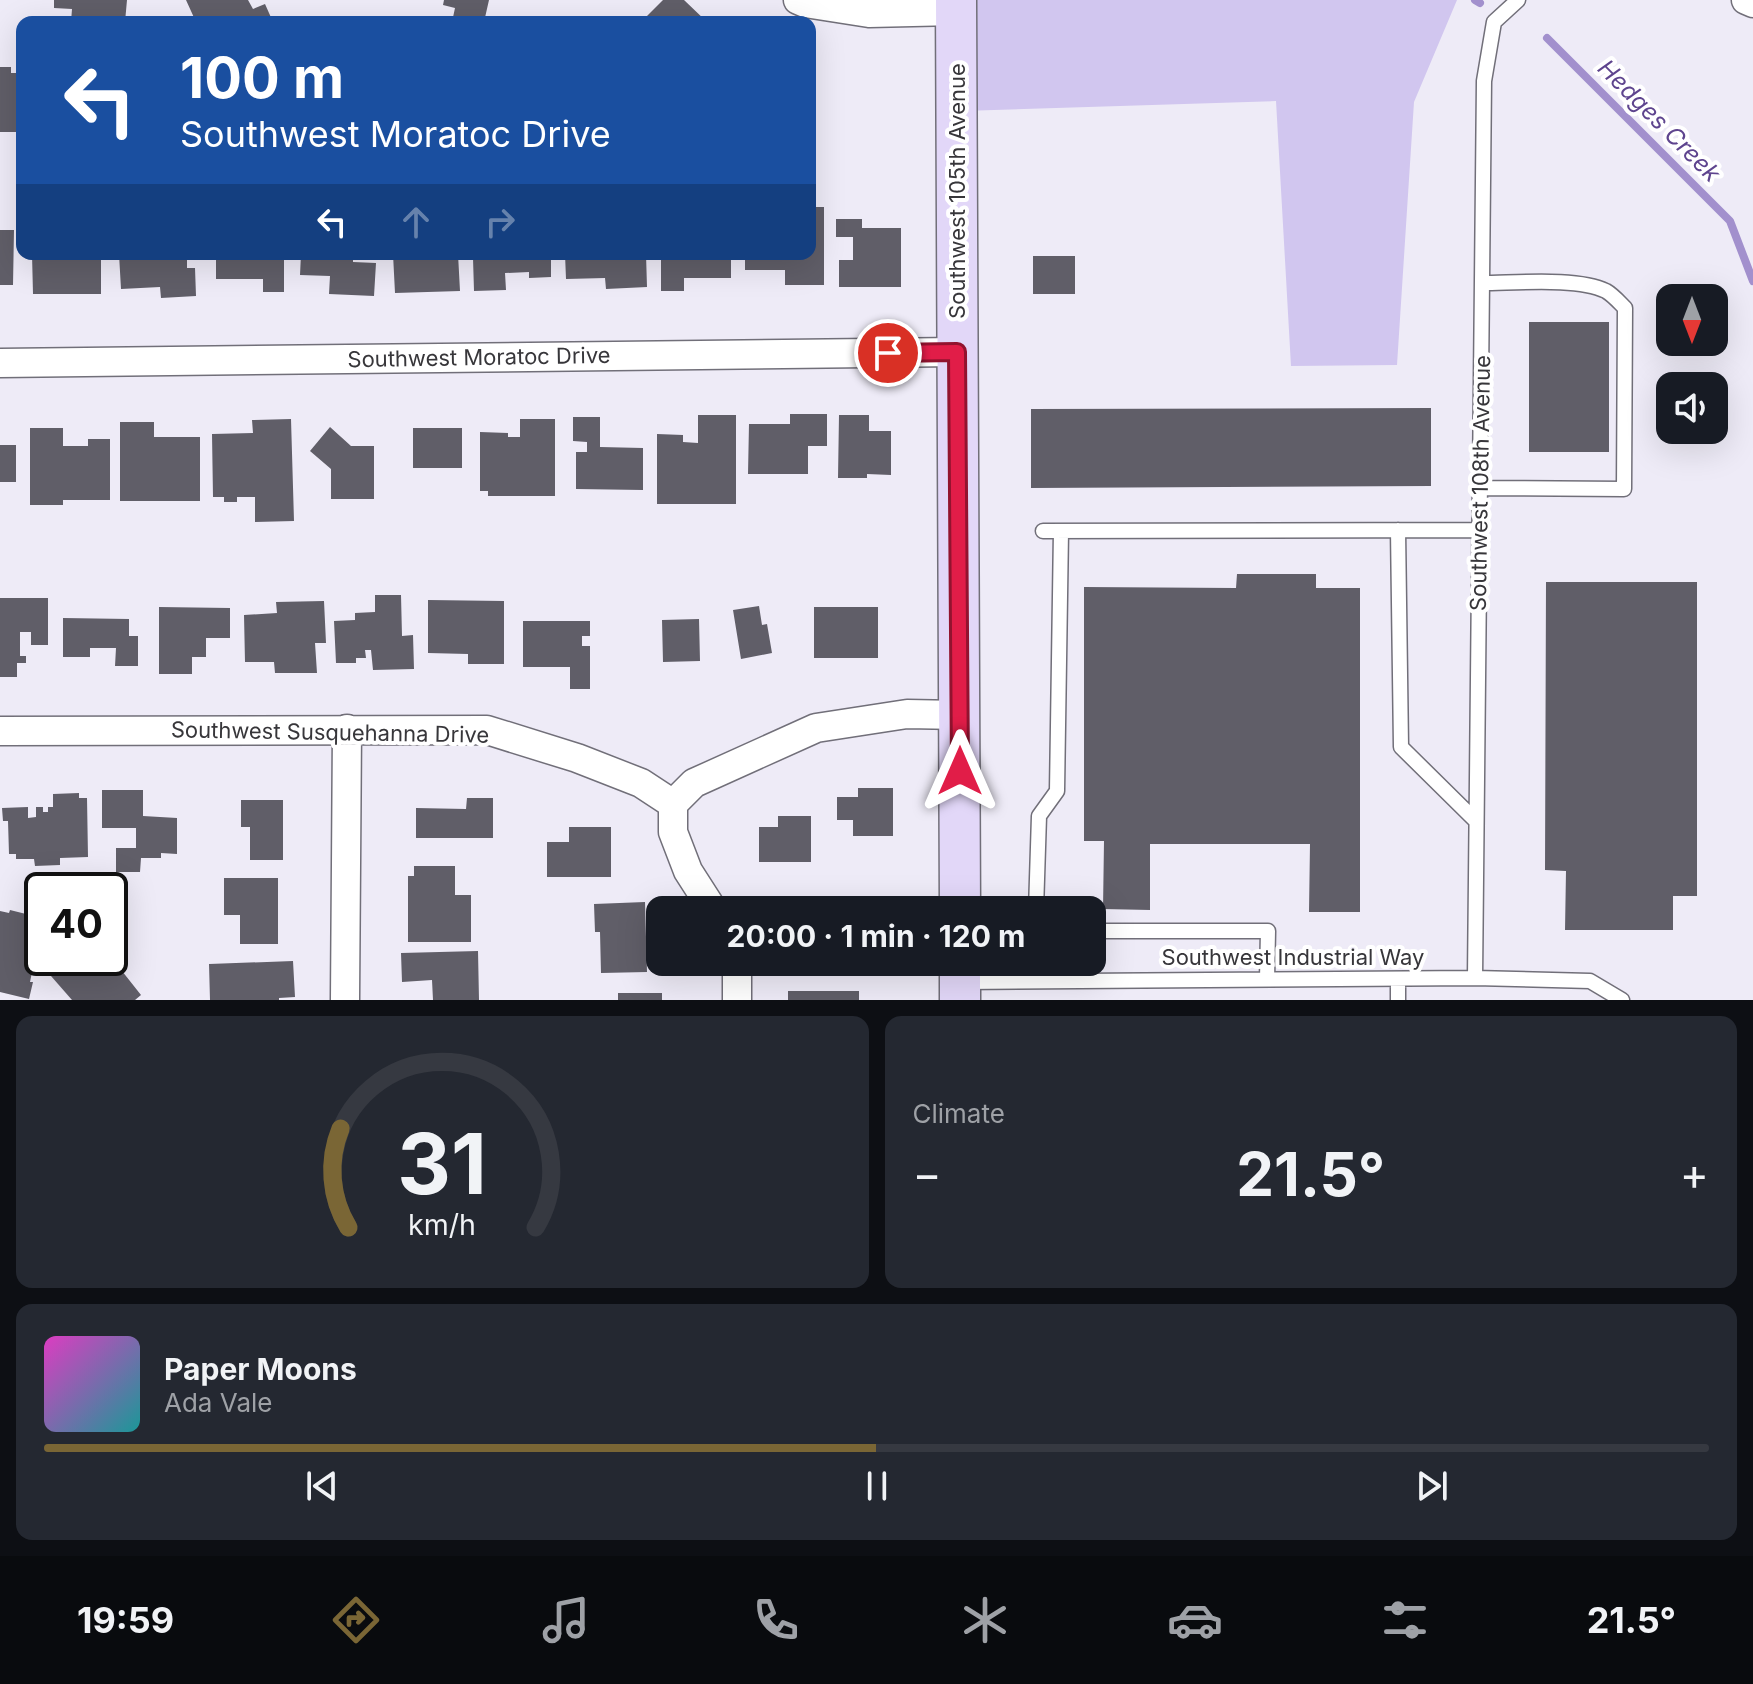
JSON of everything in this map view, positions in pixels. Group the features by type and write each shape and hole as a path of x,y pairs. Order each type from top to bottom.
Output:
{"street":[{"path":"798,0 869,13 956,5"},
{"path":"1746,0 1753,3"},
{"name":"Southwest 105th Avenue","path":"956,5 960,896"},
{"name":"Southwest Moratoc Drive","path":"0,363 957,352"},
{"path":"704,896 688,871 673,832 673,804 694,783 816,728 907,714 960,715"},
{"path":"345,1000 347,729"},
{"name":"Southwest Susquehanna Drive","path":"0,731 487,730 577,758 641,783 673,804"},
{"path":"737,976 737,1000"}],"lane":[{"name":"Southwest 108th Avenue","path":"1475,978 1484,81 1494,22 1518,0"},
{"path":"1481,488 1624,489 1625,474 1625,308 1608,292 1587,285 1482,283"},
{"path":"1398,530 1401,747 1476,821"},
{"path":"1043,531 1480,530"},
{"path":"1036,896 1039,816 1057,791 1061,531"},
{"path":"1106,931 1268,931 1267,979"},
{"path":"1035,976 1035,981"},
{"name":"Southwest Industrial Way","path":"960,981 1475,978 1590,981 1622,1000"},
{"path":"1398,979 1398,1000"}],"shaded area":[{"path":"973,0 1457,0 1414,102 1397,365 1291,366 1276,101 962,111"}],"building":[{"path":"54,0 127,0 126,16 71,16 72,9 54,8"},
{"path":"186,0 248,0 253,9 265,4 270,16 193,16"},
{"path":"444,0 489,0 485,16 453,16 455,8 443,5"},
{"path":"663,0 684,0 701,16 647,16"},
{"path":"0,67 11,67 11,73 16,73 16,132 0,132"},
{"path":"816,207 824,207 824,285 785,285 785,270 745,270 745,260 816,260"},
{"path":"836,219 862,219 862,228 901,228 901,287 839,287 839,260 853,260 853,237 836,237"},
{"path":"0,230 14,230 13,285 0,285"},
{"path":"1033,256 1075,256 1075,294 1033,294"},
{"path":"32,260 101,260 101,294 33,294"},
{"path":"119,260 187,260 187,268 195,268 196,296 161,298 160,287 121,289"},
{"path":"216,260 284,260 284,292 263,292 263,279 216,279"},
{"path":"301,260 376,263 374,296 329,294 330,276 300,275"},
{"path":"393,260 458,260 460,291 395,293"},
{"path":"473,260 551,260 551,277 529,278 529,272 505,273 506,290 474,291"},
{"path":"565,260 646,260 647,287 606,289 605,278 566,279"},
{"path":"661,260 731,260 731,278 684,278 684,291 661,291"},
{"path":"1529,322 1609,322 1609,452 1529,452"},
{"path":"1431,408 1431,486 1031,488 1031,409"},
{"path":"790,414 827,414 827,446 808,446 808,474 748,474 749,424 790,424"},
{"path":"698,415 736,415 736,504 657,504 657,434 683,435 683,442 698,443"},
{"path":"839,415 869,415 869,431 891,431 891,475 838,478"},
{"path":"573,417 600,417 600,447 643,448 643,490 576,489 576,452 587,452 587,442 573,441"},
{"path":"291,419 294,521 255,522 255,497 237,497 237,502 224,502 224,497 213,497 212,434 253,433 252,420"},
{"path":"520,419 555,419 555,496 488,496 488,491 480,491 480,432 508,433 508,437 520,437"},
{"path":"120,422 154,422 154,437 200,437 200,501 120,501"},
{"path":"330,427 351,446 374,446 374,499 331,499 331,469 310,451"},
{"path":"30,428 63,428 63,446 88,446 88,439 110,439 110,500 63,500 63,505 30,505"},
{"path":"413,428 462,428 462,468 413,468"},
{"path":"0,445 16,445 16,482 0,482"},
{"path":"1237,574 1316,574 1316,588 1360,588 1360,912 1309,912 1310,844 1150,844 1150,910 1106,909 1106,896 1103,896 1104,841 1084,841 1084,587 1236,588"},
{"path":"1546,582 1697,582 1697,896 1673,896 1673,930 1565,930 1566,871 1545,870"},
{"path":"375,595 401,595 402,636 413,635 414,669 373,670 371,650 365,650 366,658 356,658 356,663 336,663 334,621 355,620 355,613 375,612"},
{"path":"0,598 48,598 48,645 31,645 31,632 20,632 20,656 26,656 26,663 17,663 17,677 0,677"},
{"path":"428,600 504,601 504,664 468,664 468,654 428,653"},
{"path":"324,601 326,643 315,643 317,673 275,673 274,662 245,662 244,615 277,613 276,602"},
{"path":"759,606 762,625 767,624 772,653 741,659 733,610"},
{"path":"159,607 230,608 230,638 206,638 206,657 192,657 192,674 159,674"},
{"path":"814,607 878,607 878,658 814,658"},
{"path":"63,618 129,619 129,636 138,636 138,666 115,666 116,648 90,648 90,657 63,657"},
{"path":"699,619 700,661 663,662 662,620"},
{"path":"523,621 590,621 590,636 582,636 582,646 590,646 590,689 570,689 570,667 523,667"},
{"path":"858,788 893,788 893,836 853,836 853,820 837,820 837,797 858,797"},
{"path":"102,790 143,790 143,816 177,818 177,854 161,853 161,858 141,858 140,872 116,872 116,848 136,848 136,828 102,828"},
{"path":"79,793 79,798 87,798 88,857 60,858 60,865 35,866 34,859 16,859 16,854 9,854 8,821 3,821 2,808 28,807 28,818 36,817 36,807 43,807 43,812 48,812 48,807 53,807 53,794"},
{"path":"467,798 493,798 493,838 416,838 416,808 466,809"},
{"path":"241,800 283,800 283,860 250,860 250,827 241,827"},
{"path":"778,816 811,816 811,862 759,862 759,827 778,827"},
{"path":"569,827 611,827 611,877 547,877 547,842 569,842"},
{"path":"414,866 455,866 455,895 471,895 471,942 408,942 408,876 414,876"},
{"path":"224,878 278,878 278,944 240,944 240,915 224,915"},
{"path":"645,902 646,972 601,973 600,932 595,932 594,904"},
{"path":"10,910 24,914 24,976 31,976 30,982 33,982 29,999 0,992 0,911 9,913"},
{"path":"478,951 479,1000 433,1000 432,980 402,982 401,953"},
{"path":"293,961 295,997 279,1000 210,1000 209,964"},
{"path":"51,976 126,976 141,995 135,1000 72,1000"},
{"path":"788,991 859,991 859,1000 788,1000"},
{"path":"618,993 662,993 662,1000 618,1000"}],"waterway":[{"name":"Hedges Creek","path":"1475,0 1480,3"},
{"name":"Hedges Creek","path":"1547,38 1730,221 1753,281"}],"route":[{"path":"888,353 957,352 960,771"}]}
